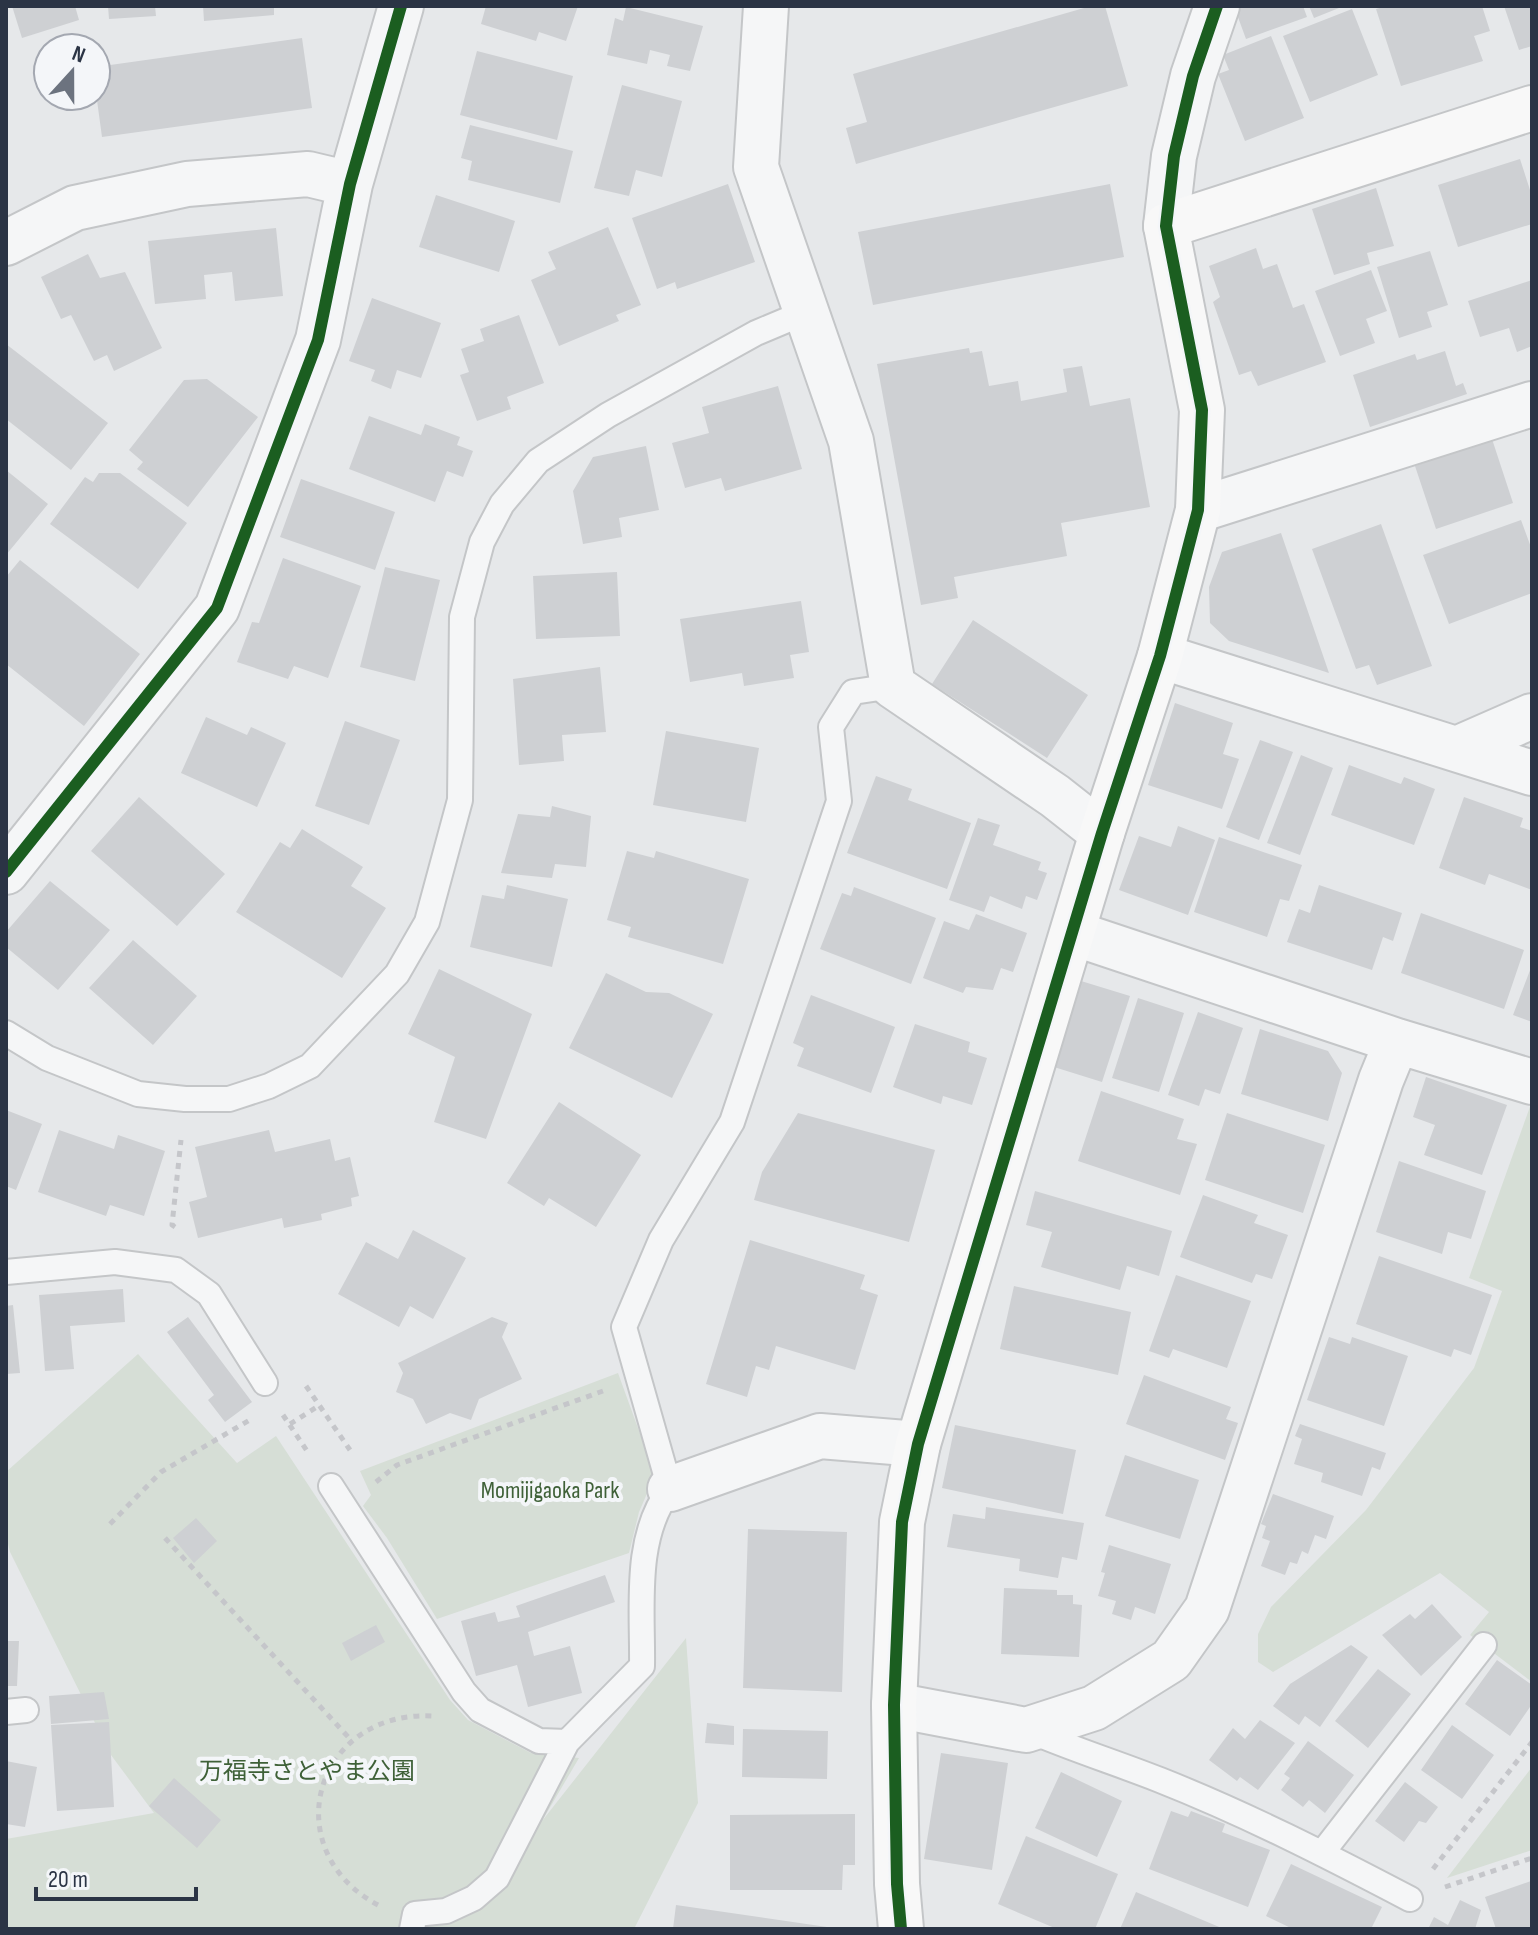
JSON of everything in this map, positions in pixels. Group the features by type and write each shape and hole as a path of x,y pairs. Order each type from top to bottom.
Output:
{"street":[{"path":"6,872 217,608 318,340 350,184 401,6"},
{"path":"766,6 756,167 851,441 893,686 1055,796 1102,833"},
{"path":"901,1929 897,1884 894,1705 902,1522 918,1444 1102,833 1160,656 1198,510 1202,410 1166,226 1174,156 1193,76 1217,6"},
{"path":"1166,226 1532,108"},
{"path":"6,243 75,208 187,184 308,174 350,184"},
{"path":"1198,510 1532,404"},
{"path":"1160,656 1532,773"},
{"path":"1459,748 1532,716"},
{"path":"1073,933 1397,1041 1532,1082"},
{"path":"894,1705 1026,1730 1094,1708 1171,1660 1207,1609 1381,1080 1397,1041"},
{"path":"670,1489 820,1436 918,1444"}],"lane":[{"path":"6,1033 47,1058 138,1094 185,1099 229,1099 269,1086 310,1066 397,974 427,922 460,800 462,617 482,542 502,504 538,461 608,415 756,333 806,312"},
{"path":"413,1922 474,1898 497,1878 567,1742 642,1666 644,1550 656,1508 670,1489 624,1327 661,1240 738,1107 839,801 831,727 853,692 893,686"},
{"path":"6,1272 115,1262 176,1270 209,1294 270,1394"},
{"path":"331,1486 464,1692 480,1710 539,1741 567,1742"},
{"path":"1322,1853 1484,1645"},
{"path":"1026,1730 1161,1780 1322,1853 1410,1899"}],"path":[{"path":"183,1234 172,1225 185,1099"},
{"path":"373,1484 397,1465 640,1378"},
{"path":"110,1524 161,1472 270,1394 331,1486"},
{"path":"290,1424 320,1405 356,1457"},
{"path":"165,1538 351,1740"},
{"path":"413,1922 359,1895 339,1875 325,1851 319,1824 320,1797 329,1770 351,1740 383,1721 407,1715 443,1718"},
{"path":"1410,1899 1532,1742"},
{"path":"1410,1899 1532,1858"}],"green space":[{"path":"1532,1101 1532,1682 1470,1635 1489,1612 1440,1573 1273,1672 1258,1662 1258,1634 1271,1607 1366,1510 1474,1368 1502,1291 1469,1278"},
{"name":"万福寺さとやま公園","path":"138,1354 237,1463 276,1436 450,1700 468,1720 531,1753 579,1758 542,1821 686,1638 698,1803 634,1929 6,1929 6,1839 154,1813 111,1755 10,1552 6,1536 6,1472"},
{"name":"Momijigaoka Park","path":"618,1373 655,1475 639,1512 629,1553 437,1619 387,1538 363,1506 371,1495 360,1471"},
{"path":"1532,1767 1532,1850 1447,1878"}],"building":[{"path":"12,6 75,6 79,20 32,32 32,35 22,38"},
{"path":"108,6 155,6 156,16 109,19"},
{"path":"203,6 274,6 274,15 204,21"},
{"path":"486,6 578,6 566,41 539,32 536,41 481,24"},
{"path":"1091,6 1105,6 1128,86 856,164 846,128 867,122 853,74"},
{"path":"1244,6 1303,6 1307,17 1246,39 1235,9"},
{"path":"1309,6 1344,6 1314,18"},
{"path":"1386,6 1482,6 1490,31 1474,36 1483,61 1401,86 1376,9"},
{"path":"1504,6 1532,6 1532,46 1519,50"},
{"path":"626,7 703,26 690,71 667,66 670,55 650,50 647,64 607,55 615,18 623,21"},
{"path":"1352,9 1378,75 1310,102 1283,36"},
{"path":"1271,36 1304,118 1245,141 1218,74 1229,70 1223,55"},
{"path":"302,38 312,108 102,137 99,112 112,112 112,65"},
{"path":"477,51 573,76 557,140 460,115"},
{"path":"622,85 682,101 662,177 636,170 629,196 594,188"},
{"path":"470,125 573,151 560,203 468,180 472,161 461,158"},
{"path":"1520,159 1532,189 1532,224 1458,247 1438,185"},
{"path":"728,184 755,262 677,289 675,282 657,289 632,218"},
{"path":"1110,184 1124,257 873,305 858,232"},
{"path":"1376,188 1394,246 1367,253 1370,264 1334,275 1312,209"},
{"path":"436,195 515,221 499,272 419,247"},
{"path":"608,227 641,305 616,315 619,321 559,346 531,280 556,269 548,252"},
{"path":"276,228 283,296 235,301 232,272 204,275 206,299 155,304 148,241"},
{"path":"1256,248 1263,269 1277,264 1293,308 1304,304 1326,362 1258,386 1251,371 1239,375 1213,302 1220,297 1209,266"},
{"path":"1430,251 1448,305 1427,312 1432,327 1399,338 1377,267"},
{"path":"88,254 100,278 125,272 162,348 114,371 107,355 94,361 71,315 61,319 41,277"},
{"path":"1371,270 1387,311 1366,319 1375,343 1340,356 1315,291"},
{"path":"1532,280 1532,346 1517,352 1509,328 1480,337 1468,301"},
{"path":"372,298 441,323 421,378 397,370 391,389 371,381 375,370 349,361"},
{"path":"519,315 544,383 507,397 511,409 477,421 460,375 469,372 461,349 484,341 480,329"},
{"path":"6,344 108,423 71,470 6,419"},
{"path":"969,348 970,353 982,351 989,386 1018,381 1021,401 1067,392 1063,369 1082,366 1090,406 1130,398 1150,507 1061,523 1067,556 954,577 958,598 921,605 877,364"},
{"path":"1445,351 1456,386 1463,383 1467,394 1370,427 1353,375 1415,354 1417,360"},
{"path":"207,379 258,417 188,507 137,469 143,462 129,450 184,380"},
{"path":"778,386 802,469 725,491 721,478 685,488 672,443 709,433 702,407"},
{"path":"369,416 421,435 425,424 460,437 457,445 473,451 463,477 447,471 435,502 349,469"},
{"path":"1492,439 1513,503 1436,529 1415,466"},
{"path":"646,446 659,510 619,518 622,537 583,544 573,491 593,457"},
{"path":"6,470 48,504 6,555"},
{"path":"99,473 120,473 187,523 138,589 50,524 85,477 93,482"},
{"path":"301,479 395,512 375,570 280,537"},
{"path":"1521,520 1532,550 1532,593 1449,624 1423,555"},
{"path":"1381,524 1432,666 1377,685 1369,665 1356,669 1312,549"},
{"path":"1281,533 1329,673 1229,641 1210,623 1209,587 1222,552"},
{"path":"283,558 361,586 328,678 294,666 288,679 237,662 252,622 259,623"},
{"path":"20,560 140,654 84,726 6,664 6,577"},
{"path":"385,567 440,580 415,681 360,667"},
{"path":"617,572 620,636 536,639 533,576"},
{"path":"801,601 809,652 790,655 794,678 744,686 742,673 690,682 680,619"},
{"path":"973,620 1088,695 1047,758 932,684"},
{"path":"600,667 606,732 562,735 564,761 519,765 513,679"},
{"path":"1175,703 1233,723 1223,754 1239,759 1222,809 1148,785"},
{"path":"206,717 247,735 251,727 286,743 257,807 181,773"},
{"path":"345,721 400,740 369,825 315,806"},
{"path":"666,731 759,748 746,822 653,805"},
{"path":"1260,740 1293,752 1259,840 1226,827"},
{"path":"1301,755 1333,768 1300,855 1267,843"},
{"path":"1349,765 1401,784 1404,777 1435,789 1414,845 1331,815"},
{"path":"876,776 912,789 908,800 971,823 947,889 847,853"},
{"path":"139,797 225,874 177,926 91,851"},
{"path":"1464,797 1523,818 1520,827 1532,831 1532,890 1489,874 1485,885 1439,868"},
{"path":"552,806 591,816 586,867 555,864 552,878 501,873 518,814 550,817"},
{"path":"978,818 1000,825 993,845 1041,862 1038,870 1047,873 1037,900 1026,896 1022,909 990,896 984,912 949,900"},
{"path":"1178,826 1215,840 1188,915 1119,890 1139,836 1171,847"},
{"path":"302,829 363,867 351,886 386,908 342,978 236,912 280,842 290,848"},
{"path":"1219,837 1302,865 1289,901 1280,899 1267,937 1194,912"},
{"path":"627,851 654,858 656,851 749,879 723,964 628,937 631,927 607,920"},
{"path":"50,881 110,930 58,990 6,947 6,932"},
{"path":"507,885 568,899 552,967 470,947 482,895 504,899"},
{"path":"1319,885 1402,913 1393,941 1383,937 1372,970 1287,942 1299,909 1310,913"},
{"path":"854,887 936,918 911,984 820,949 842,893 851,896"},
{"path":"1421,913 1524,950 1504,1009 1401,973"},
{"path":"976,914 1027,933 1013,972 1001,968 993,990 966,987 963,993 923,978 944,921 969,930"},
{"path":"133,940 197,996 153,1045 89,988"},
{"path":"1532,965 1532,1022 1513,1015"},
{"path":"439,969 532,1014 486,1139 434,1122 455,1057 408,1034"},
{"path":"606,973 646,992 669,993 713,1014 672,1098 569,1048"},
{"path":"1081,981 1130,996 1102,1082 1054,1067"},
{"path":"811,995 895,1027 871,1093 797,1066 804,1048 793,1043"},
{"path":"1138,998 1184,1013 1159,1092 1112,1078"},
{"path":"1198,1012 1243,1028 1220,1094 1205,1089 1199,1106 1168,1095"},
{"path":"915,1024 970,1042 968,1052 987,1058 972,1105 943,1096 941,1104 893,1087"},
{"path":"1260,1029 1328,1051 1342,1073 1328,1121 1241,1094"},
{"path":"1426,1077 1507,1105 1482,1175 1424,1155 1435,1125 1413,1117"},
{"path":"1101,1091 1184,1119 1177,1139 1197,1144 1180,1195 1078,1161"},
{"path":"559,1102 641,1155 596,1227 549,1198 544,1206 507,1183"},
{"path":"6,1110 42,1124 16,1190 6,1186"},
{"path":"798,1113 935,1150 909,1242 754,1200 762,1172"},
{"path":"1227,1113 1325,1145 1303,1213 1205,1180"},
{"path":"59,1130 114,1149 118,1135 165,1151 144,1216 110,1205 106,1216 38,1192"},
{"path":"269,1130 275,1152 330,1139 335,1161 350,1157 359,1196 351,1198 352,1206 321,1214 322,1220 284,1228 282,1218 198,1238 189,1202 207,1197 195,1147"},
{"path":"1399,1161 1486,1191 1471,1239 1448,1232 1442,1254 1376,1232"},
{"path":"1035,1191 1172,1231 1159,1276 1127,1266 1120,1290 1041,1267 1052,1232 1026,1225"},
{"path":"1203,1195 1258,1215 1254,1223 1288,1235 1272,1279 1256,1274 1252,1283 1180,1257"},
{"path":"413,1230 466,1258 433,1319 410,1306 399,1327 338,1294 366,1242 398,1259"},
{"path":"750,1240 865,1275 860,1289 878,1295 855,1370 776,1346 769,1370 756,1366 747,1397 706,1384"},
{"path":"1379,1256 1492,1295 1471,1355 1454,1349 1451,1357 1356,1324"},
{"path":"1176,1275 1251,1301 1227,1368 1173,1349 1169,1358 1149,1351"},
{"path":"1014,1286 1131,1312 1118,1375 1000,1349"},
{"path":"123,1289 125,1322 70,1326 74,1369 45,1371 39,1295"},
{"path":"13,1305 20,1373 6,1374 6,1306"},
{"path":"188,1317 252,1402 225,1422 208,1400 214,1395 167,1332"},
{"path":"492,1317 508,1323 502,1337 522,1379 479,1399 471,1420 450,1413 426,1424 413,1399 396,1392 403,1373 398,1363"},
{"path":"1329,1337 1350,1344 1352,1337 1408,1356 1384,1426 1307,1400"},
{"path":"1144,1375 1231,1407 1226,1419 1238,1423 1225,1460 1126,1424"},
{"path":"1300,1424 1386,1453 1380,1470 1372,1467 1362,1496 1321,1482 1323,1473 1294,1464 1302,1439 1295,1436"},
{"path":"955,1425 1076,1450 1063,1514 942,1488"},
{"path":"1125,1455 1199,1480 1180,1539 1105,1516"},
{"path":"1273,1494 1334,1516 1326,1539 1315,1535 1308,1554 1302,1551 1297,1564 1290,1562 1285,1575 1261,1566 1270,1541 1262,1538 1266,1526 1261,1524"},
{"path":"986,1507 1084,1523 1077,1560 1062,1557 1058,1578 1019,1571 1020,1559 947,1547 953,1514 985,1519"},
{"path":"196,1518 217,1541 194,1563 173,1538"},
{"path":"748,1529 847,1532 842,1692 743,1688"},
{"path":"1109,1545 1171,1564 1155,1614 1135,1607 1131,1620 1112,1614 1116,1601 1098,1596"},
{"path":"605,1575 615,1602 528,1632 534,1656 570,1646 582,1693 528,1707 517,1665 476,1676 461,1621 495,1612 498,1622 520,1617 516,1606"},
{"path":"1004,1588 1057,1590 1057,1595 1073,1595 1073,1604 1082,1605 1079,1657 1001,1654"},
{"path":"1432,1604 1462,1637 1421,1676 1382,1635 1410,1614 1415,1619"},
{"path":"376,1625 385,1642 351,1661 342,1643"},
{"path":"6,1641 19,1641 17,1686 6,1686"},
{"path":"1351,1645 1368,1657 1320,1727 1305,1716 1299,1725 1273,1706 1290,1684"},
{"path":"1497,1660 1532,1685 1532,1704 1510,1736 1465,1704"},
{"path":"1378,1669 1411,1694 1368,1748 1335,1721"},
{"path":"104,1692 109,1719 51,1724 49,1696"},
{"path":"1260,1720 1295,1743 1258,1790 1240,1777 1237,1781 1209,1760 1233,1728 1245,1739"},
{"path":"109,1722 114,1807 57,1811 51,1725"},
{"path":"707,1723 734,1726 734,1745 705,1743"},
{"path":"1452,1725 1494,1755 1462,1799 1421,1770"},
{"path":"743,1729 828,1731 827,1779 742,1777"},
{"path":"1308,1741 1354,1775 1325,1813 1309,1800 1303,1807 1281,1790 1290,1778 1284,1774"},
{"path":"941,1753 1008,1763 992,1870 924,1859"},
{"path":"6,1761 37,1767 25,1827 6,1824"},
{"path":"1061,1772 1122,1801 1097,1857 1035,1828"},
{"path":"174,1778 221,1820 197,1848 149,1806"},
{"path":"1405,1782 1438,1807 1426,1823 1419,1821 1404,1842 1375,1821"},
{"path":"1171,1811 1188,1817 1191,1811 1225,1824 1222,1832 1270,1850 1248,1907 1149,1869"},
{"path":"855,1814 855,1865 843,1865 842,1890 730,1890 730,1815"},
{"path":"1026,1836 1118,1874 1095,1929 1057,1929 998,1904"},
{"path":"1291,1864 1382,1907 1371,1929 1293,1929 1266,1916"},
{"path":"1531,1881 1532,1929 1496,1929 1485,1897"},
{"path":"1136,1892 1224,1929 1120,1929"},
{"path":"1460,1900 1481,1910 1475,1929 1428,1929 1434,1917 1448,1925"},
{"path":"676,1905 827,1927 673,1929"}],"cycle path":[{"path":"6,872 217,608 318,340 350,184 401,6"},
{"path":"901,1929 897,1884 894,1705 902,1522 918,1444 1102,833 1160,656 1198,510 1202,410 1166,226 1174,156 1193,76 1217,6"}]}
